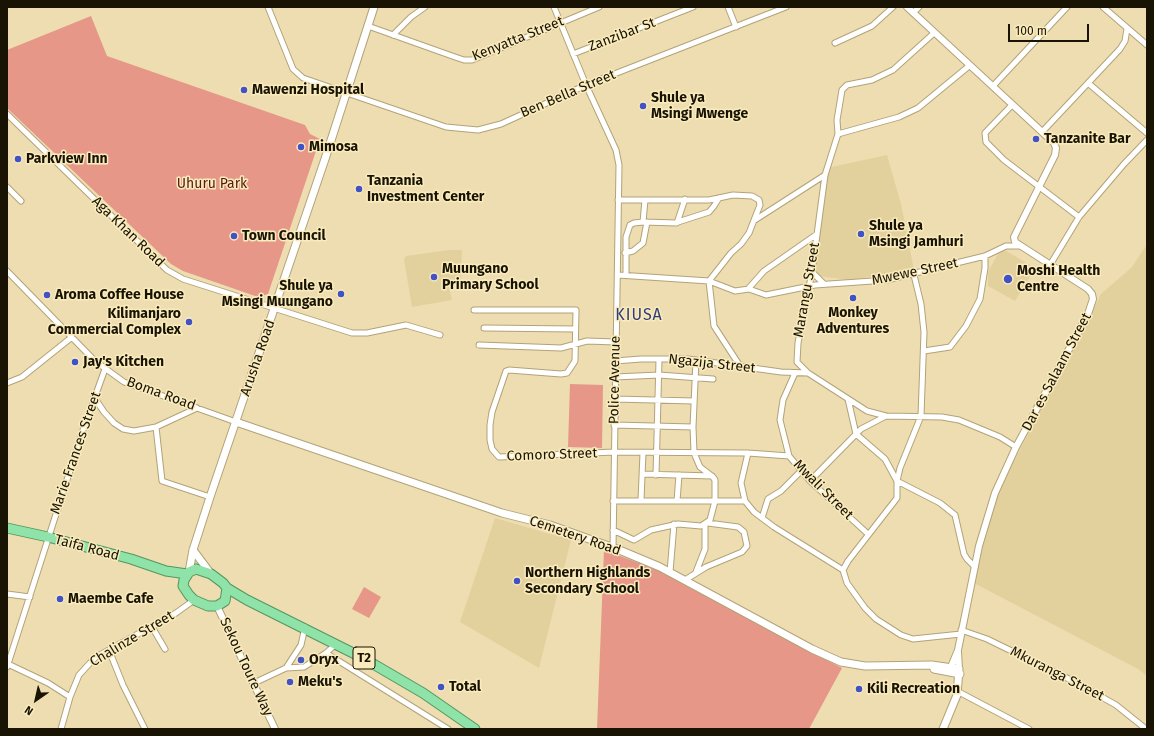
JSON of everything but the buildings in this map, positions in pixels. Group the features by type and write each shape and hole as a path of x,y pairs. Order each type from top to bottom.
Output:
{"highway":[{"name":"Taifa Road","path":"7,528 48,537 166,571 188,573"},
{"path":"194,600 183,586 184,580 188,573 196,569 211,574"},
{"name":"Taifa Road","path":"166,571 183,586"},
{"name":"T2","path":"211,574 227,588 247,600 305,627 423,693 475,729"},
{"path":"221,604 227,588"},
{"name":"T2","path":"194,600 208,606 247,600"}],"main road":[{"name":"Arusha Road","path":"188,573 193,550 210,497 275,308 374,7"},
{"name":"Cemetery Road","path":"236,422 502,513 550,525 613,548 670,572 800,643 841,662 865,666 932,665 960,672"},
{"path":"193,550 211,574"},
{"path":"951,670 952,678 957,688"},
{"path":"943,729 957,688 960,672"}],"street":[{"name":"Ben Bella Street","path":"268,7 293,69 298,75 346,94 446,127 478,130 501,124 586,85 736,28 786,7"},
{"path":"393,35 411,17 426,7"},
{"name":"Police Avenue","path":"554,7 586,85 616,150 619,165 613,548"},
{"name":"Kenyatta Street","path":"368,26 454,57 464,60 472,60 599,7"},
{"name":"Zanzibar St","path":"573,54 693,7"},
{"path":"728,7 736,28"},
{"path":"835,43 872,26 893,7"},
{"path":"907,7 969,66 993,86 1054,143 1056,151 1040,187 1014,237 1015,242 1019,246"},
{"path":"913,13 919,7"},
{"path":"993,86 1067,7"},
{"path":"1105,8 1127,29 1147,45"},
{"path":"1042,132 1125,41 1127,29"},
{"name":"Marangu Street","path":"934,33 888,73 872,80 851,83 844,88 840,95 837,120 838,134 825,175 812,272 796,358 798,365 808,373 867,411 886,416 921,416 959,420 1000,437 1016,447"},
{"path":"838,134 899,117 918,108 969,66"},
{"path":"1088,83 1147,133"},
{"path":"1012,105 985,133 984,138 1004,160 1079,217"},
{"name":"Aga Khan Road","path":"7,114 167,270 183,278 352,333 367,333 406,325 440,335"},
{"path":"1050,265 1079,217 1124,164 1147,140"},
{"path":"754,220 825,175"},
{"path":"7,187 21,201"},
{"path":"618,200 685,200 718,198 733,195 755,198 760,203 754,220 743,242 733,250 709,281 714,326 740,366"},
{"path":"626,275 625,253 628,229 632,224 645,222 674,224 709,212 716,205 718,198"},
{"path":"625,253 633,251 643,243 645,200"},
{"path":"678,222 685,200"},
{"path":"748,289 764,271 817,234"},
{"name":"Mwewe Street","path":"618,275 709,281 735,291 748,289 766,295 824,284 881,281 914,275 985,256 1006,246 1019,246"},
{"name":"Dar es Salaam Street","path":"951,670 958,650 974,567 988,511 1016,447 1092,306 1092,294 1088,289 1019,246"},
{"path":"924,351 950,347 966,326 980,299 985,268 985,256"},
{"name":"Boma Road","path":"7,270 105,369 124,382 236,422"},
{"path":"812,272 824,284"},
{"path":"748,453 741,483 745,501 762,518 843,570 868,534 898,498 897,481 900,468 921,416 924,351 923,319 914,275"},
{"path":"474,310 576,310 574,345"},
{"path":"484,328 575,329"},
{"path":"7,383 22,377 72,337"},
{"path":"479,345 561,348 586,341 616,342"},
{"name":"Comoro Street","path":"574,345 575,361 567,373 506,371 492,412 490,440 492,449 499,457 506,458 614,452 748,453 789,456"},
{"path":"656,475 659,359"},
{"name":"Ngazija Street","path":"615,361 659,359 696,360 795,373 808,373"},
{"path":"696,360 693,427 694,453 702,470 713,476 715,483 715,501 711,517 706,524 705,549 696,573"},
{"name":"Marie Frances Street","path":"8,666 48,537 94,397 105,369"},
{"name":"Mwali Street","path":"795,373 783,400 780,420 789,456 810,481 868,534"},
{"path":"615,377 659,375 713,379"},
{"path":"94,397 104,412 118,426 134,431 156,427 197,408"},
{"path":"615,399 694,401"},
{"path":"848,399 856,434 885,459 897,481 952,511 955,515 961,535 964,554 974,567"},
{"path":"810,481 856,434 867,425 886,416"},
{"path":"614,425 693,427"},
{"path":"156,427 162,481 210,497"},
{"path":"641,500 643,452"},
{"path":"762,518 768,499 781,491 801,471"},
{"path":"642,474 713,476"},
{"path":"678,501 679,476"},
{"path":"613,500 745,501"},
{"path":"613,530 634,540 648,531 674,524 706,524 738,527 744,532 747,546 742,552 721,559 685,580"},
{"path":"670,572 674,524"},
{"name":"Mkuranga Street","path":"843,570 847,582 865,608 876,618 901,635 913,639 961,632 987,639 1076,682 1116,705 1146,729"},
{"path":"7,594 30,597"},
{"name":"Chalinze Street","path":"61,729 70,697 82,670 96,657 152,627 194,600"},
{"name":"Sekou Toure Way","path":"221,604 275,729"},
{"path":"152,627 165,648"},
{"path":"286,668 301,645 305,627"},
{"path":"254,683 286,668 304,668 336,644"},
{"path":"109,650 123,684 145,729"},
{"name":"Dar es Salaam Street","path":"958,650 960,672"},
{"path":"326,653 448,729"},
{"path":"8,666 48,683 70,697"},
{"path":"957,688 1029,729"}],"shaded area":[{"path":"887,155 901,204 914,270 849,280 818,276 809,265 817,213 827,168"},
{"path":"1147,244 1147,676 1138,669 974,583 991,505 1101,294 1132,267"},
{"name":"Moshi Health Centre","path":"1001,248 1035,268 1015,301 988,286 988,272"},
{"name":"Muungano Primary School","path":"449,250 462,250 461,280 448,283 452,300 412,307 404,259 406,256"},
{"name":"Northern Highlands Secondary School","path":"495,518 571,540 539,668 460,622"}],"green space":[{"name":"Uhuru Park","path":"91,16 107,56 305,125 310,134 320,139 268,294 258,297 183,271 171,264 7,108 7,50"},
{"path":"570,384 603,385 602,448 568,447"},
{"path":"604,550 658,570 842,668 809,729 597,729"},
{"path":"364,587 381,597 369,618 352,609"}],"place":[{"name":"Mawenzi Hospital","path":"244,90"},
{"name":"Shule ya Msingi Mwenge","path":"643,106"},
{"name":"Tanzanite Bar","path":"1036,139"},
{"name":"Mimosa","path":"301,147"},
{"name":"Parkview Inn","path":"18,159"},
{"name":"Tanzania Investment Center","path":"359,189"},
{"name":"Shule ya Msingi Jamhuri","path":"861,234"},
{"name":"Town Council","path":"234,236"},
{"name":"Muungano Primary School","path":"434,277"},
{"name":"Moshi Health Centre","path":"1008,279"},
{"name":"Shule ya Msingi Muungano","path":"341,294"},
{"name":"Aroma Coffee House","path":"47,295"},
{"name":"Monkey Adventures","path":"853,298"},
{"name":"Kilimanjaro Commercial Complex","path":"189,322"},
{"name":"Jay's Kitchen","path":"75,362"},
{"name":"Northern Highlands Secondary School","path":"517,581"},
{"name":"Maembe Cafe","path":"60,599"},
{"name":"Oryx","path":"301,660"},
{"name":"Meku's","path":"290,682"},
{"name":"Total","path":"441,687"},
{"name":"Kili Recreation","path":"859,689"}],"district":[{"name":"KIUSA","path":"639,316"}]}
